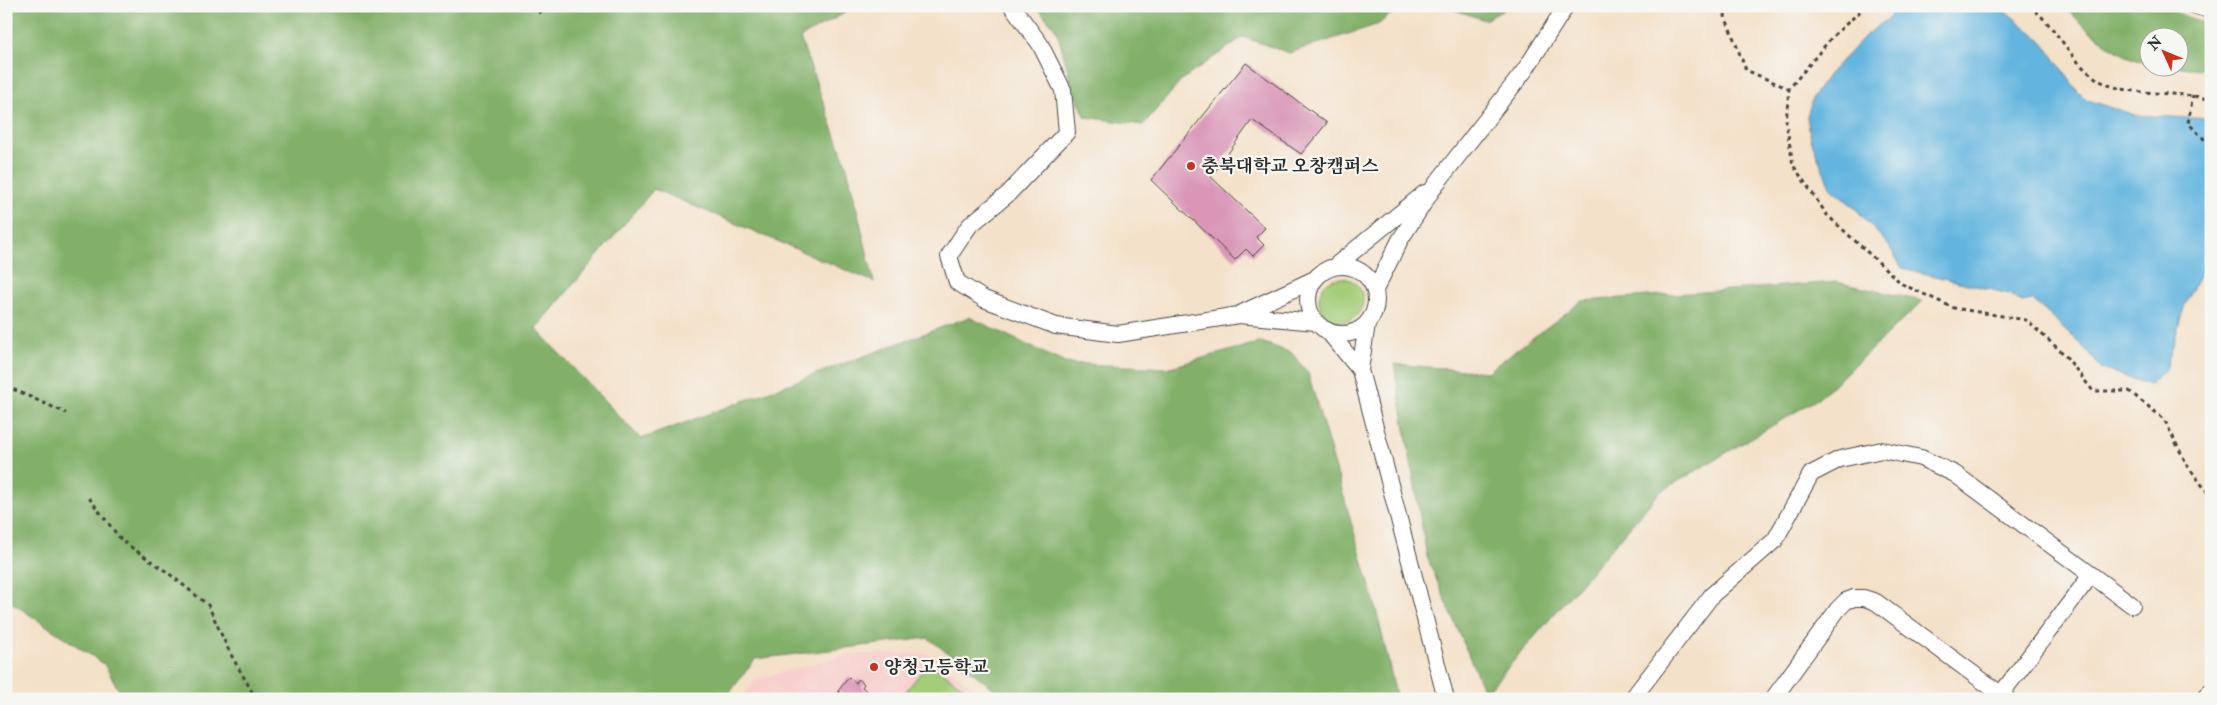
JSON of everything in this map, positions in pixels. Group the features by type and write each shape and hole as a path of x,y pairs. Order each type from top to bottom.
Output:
{"street":[{"path":"1012,6 1040,44 1063,90 1067,132 1008,194 969,226 950,256 957,282 984,299 1056,326 1118,334 1239,315 1315,279 1324,271 1334,267 1346,266 1366,274 1375,290 1376,304 1373,315 1367,324 1348,334 1336,334 1322,326 1239,315"},
{"path":"1375,290 1400,240 1436,184 1525,70 1566,6"},
{"path":"1334,267 1436,184"},
{"path":"1315,279 1310,289 1308,301 1310,312 1360,370"},
{"path":"1367,324 1360,370 1446,699"},
{"path":"1632,699 1712,595 1775,540 1811,474 1840,459 1882,450 1921,458 1955,474 2132,605"},
{"path":"1773,699 1838,609 1846,601 1854,598 1864,598 1876,602 2004,696 2091,575"},
{"path":"2208,699 2211,695"}],"lane":[{"path":"2181,6 2211,15"}],"path":[{"path":"538,6 537,13 561,6"},
{"path":"1727,6 1725,16 1746,70 1789,89"},
{"path":"1866,6 1832,37 1789,89 1786,122 1793,165 1827,215 1902,284 1954,308 2026,320 2064,354 2093,391 2129,390 2164,419 2187,465 2211,497"},
{"path":"2029,6 2051,27 2085,69 2105,84 2138,91 2193,95 2211,100"},
{"path":"2193,95 2188,123 2211,146"},
{"path":"6,386 66,413"},
{"path":"89,498 122,541 167,572 208,605 229,651 256,699"}],"shaded area":[{"name":"양청고등학교","path":"848,654 929,654 989,699 741,699 756,679"}],"green space":[{"path":"6,6 857,6 800,38 847,167 874,282 654,189 536,329 641,439 969,317 1065,363 1167,368 1261,342 1292,353 1308,373 1375,604 1397,699 1007,699 928,638 755,659 725,699 124,699 104,664 6,599"},
{"path":"1036,6 1387,6 1393,12 1379,24 1289,53 1243,37 1183,79 1143,125 1086,117 1074,93 1057,31"},
{"path":"1442,6 1511,6 1485,20"},
{"path":"2063,6 2159,6 2211,26 2211,70 2190,68 2190,28 2140,28 2140,61 2124,55 2102,41"},
{"path":"1341,278 1353,282 1359,288 1363,300 1359,312 1353,318 1341,322 1329,318 1323,312 1319,300 1323,288 1329,282"},
{"path":"1836,282 1923,301 1819,398 1660,492 1485,694 1427,557 1394,364 1487,372 1582,301"},
{"path":"925,667 937,668 979,699 900,699"}],"water":[{"path":"1896,6 1994,6 2009,14 2041,40 2079,93 2088,100 2135,115 2211,119 2211,252 2185,304 2166,369 2150,385 2102,369 2080,343 2033,300 2022,302 2009,294 1902,268 1889,246 1855,208 1830,187 1811,140 1807,117 1813,96 1830,73 1866,35 1889,18"}],"building":[{"name":"충북대학교 오창캠퍼스","path":"1246,63 1327,123 1301,154 1252,120 1211,177 1265,228 1256,237 1264,245 1253,256 1246,249 1235,260 1151,180"},
{"path":"849,677 856,683 858,679 864,684 862,687 876,699 839,699 842,694 838,691"}],"place":[{"name":"충북대학교 오창캠퍼스","path":"1191,166"},
{"name":"양청고등학교","path":"874,667"}]}
